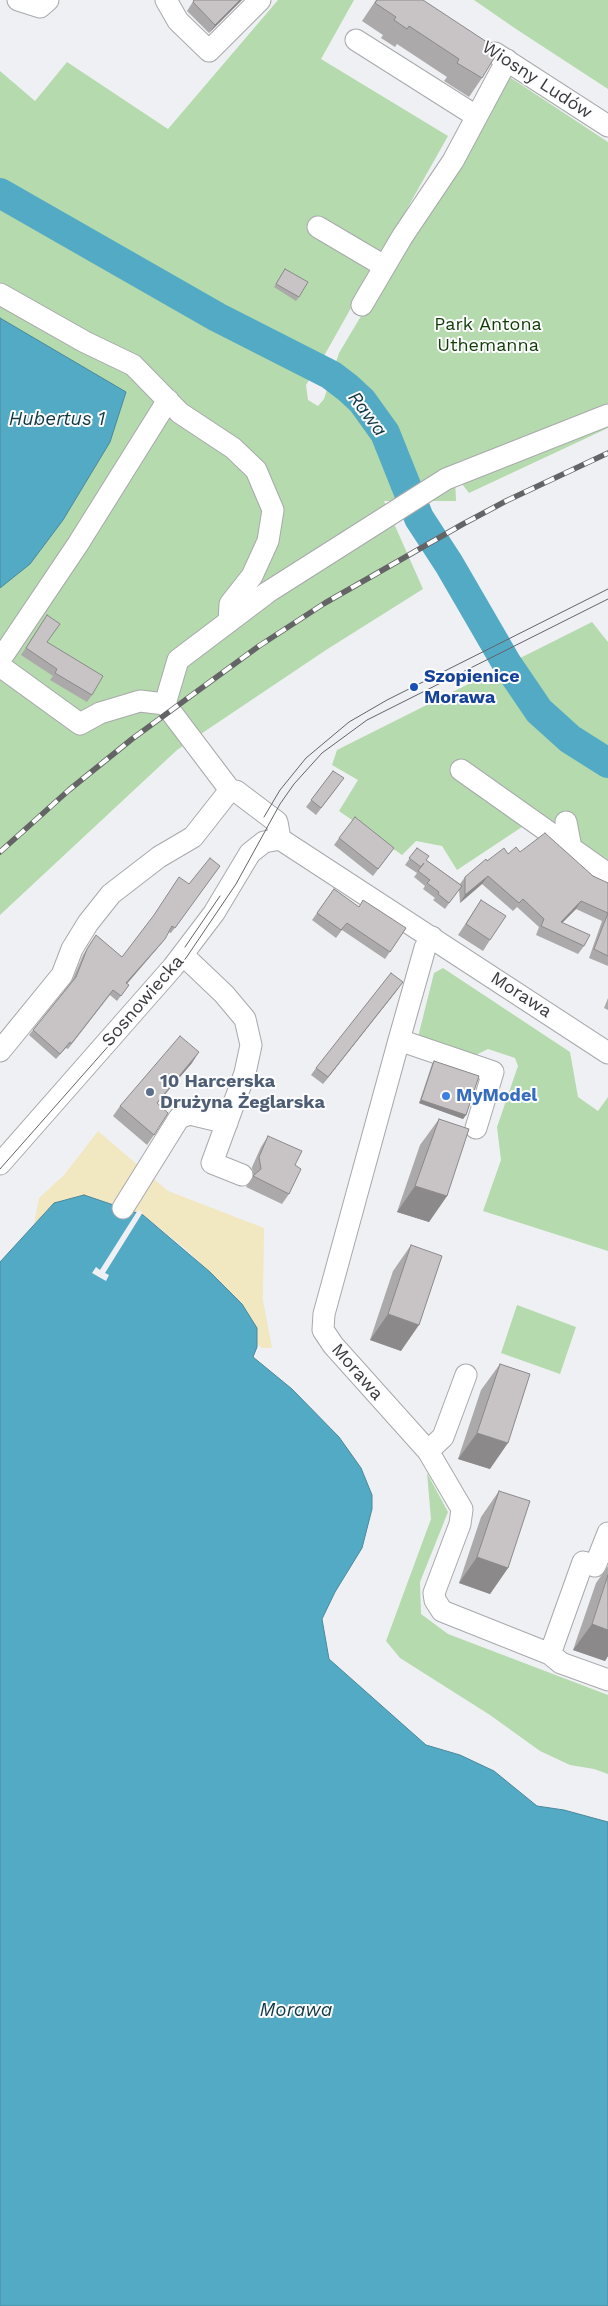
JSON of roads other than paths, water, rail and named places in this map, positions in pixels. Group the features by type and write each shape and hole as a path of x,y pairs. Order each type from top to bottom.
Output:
{"street":[{"path":"18,0 40,7 48,0"},
{"path":"166,0 178,21 210,51 260,0"},
{"path":"356,40 476,116"},
{"name":"Wiosny Ludów","path":"482,44 608,126"},
{"path":"362,306 402,237 453,161 507,60"},
{"path":"318,227 384,266"},
{"path":"0,294 85,342 133,365 180,413 233,448 256,470 273,510 268,541 252,576 230,604 229,622"},
{"path":"0,660 73,551 168,400"},
{"path":"164,704 178,660 268,592 434,486 556,434 608,415"},
{"path":"0,666 80,724 100,713 140,701 164,704 230,790 236,791 277,822 280,839"},
{"path":"460,770 608,874"},
{"path":"0,1051 62,975 72,949 88,923 111,894 158,857 193,837 230,790"},
{"path":"566,822 571,848"},
{"name":"Morawa","path":"280,839 608,1053"},
{"name":"Sosnowiecka","path":"0,1164 183,955 214,913 250,853 264,842 280,839"},
{"name":"Morawa","path":"432,937 425,948 399,1040 324,1314 323,1330 333,1345 428,1451 462,1509 460,1524 434,1593 435,1600 442,1611 452,1617 550,1654 561,1663 608,1680"},
{"path":"183,955 224,994 244,1019 251,1045 245,1073 212,1163 242,1175"},
{"path":"399,1040 493,1072 476,1128"},
{"path":"123,1208 179,1118 190,1114 227,1123"},
{"path":"428,1451 443,1438 466,1375"},
{"path":"550,1654 583,1562 595,1566 608,1533"}],"water":[{"name":"Hubertus 1","path":"0,318 126,392 110,442 63,520 30,564 0,588"},
{"name":"Morawa","path":"84,1195 143,1215 210,1272 242,1304 257,1328 257,1347 253,1357 292,1389 339,1437 361,1468 372,1495 372,1509 362,1548 335,1592 322,1619 329,1659 426,1745 460,1755 494,1771 537,1806 564,1810 608,1822 608,2306 0,2306 0,1262 54,1203"}],"waterway":[{"name":"Rawa","path":"0,193 217,317 331,375 362,401 385,433 419,518 449,564 507,664 539,711 570,739 608,763"}],"tram line":[{"path":"264,817 280,790 306,758 349,722 387,700 608,589"},
{"path":"0,1169 186,958 236,884 280,804 294,784 322,753 367,720 608,599"},
{"path":"185,947 220,896"}],"railway":[{"path":"0,852 69,790 132,739 259,646 325,603 463,524 506,501 608,453"}],"place":[{"name":"Szopienice Morawa","path":"414,687"},
{"name":"10 Harcerska Drużyna Żeglarska","path":"150,1092"},
{"name":"MyModel","path":"446,1096"}],"park label":[{"name":"Park Antona Uthemanna","path":"488,335"}]}
